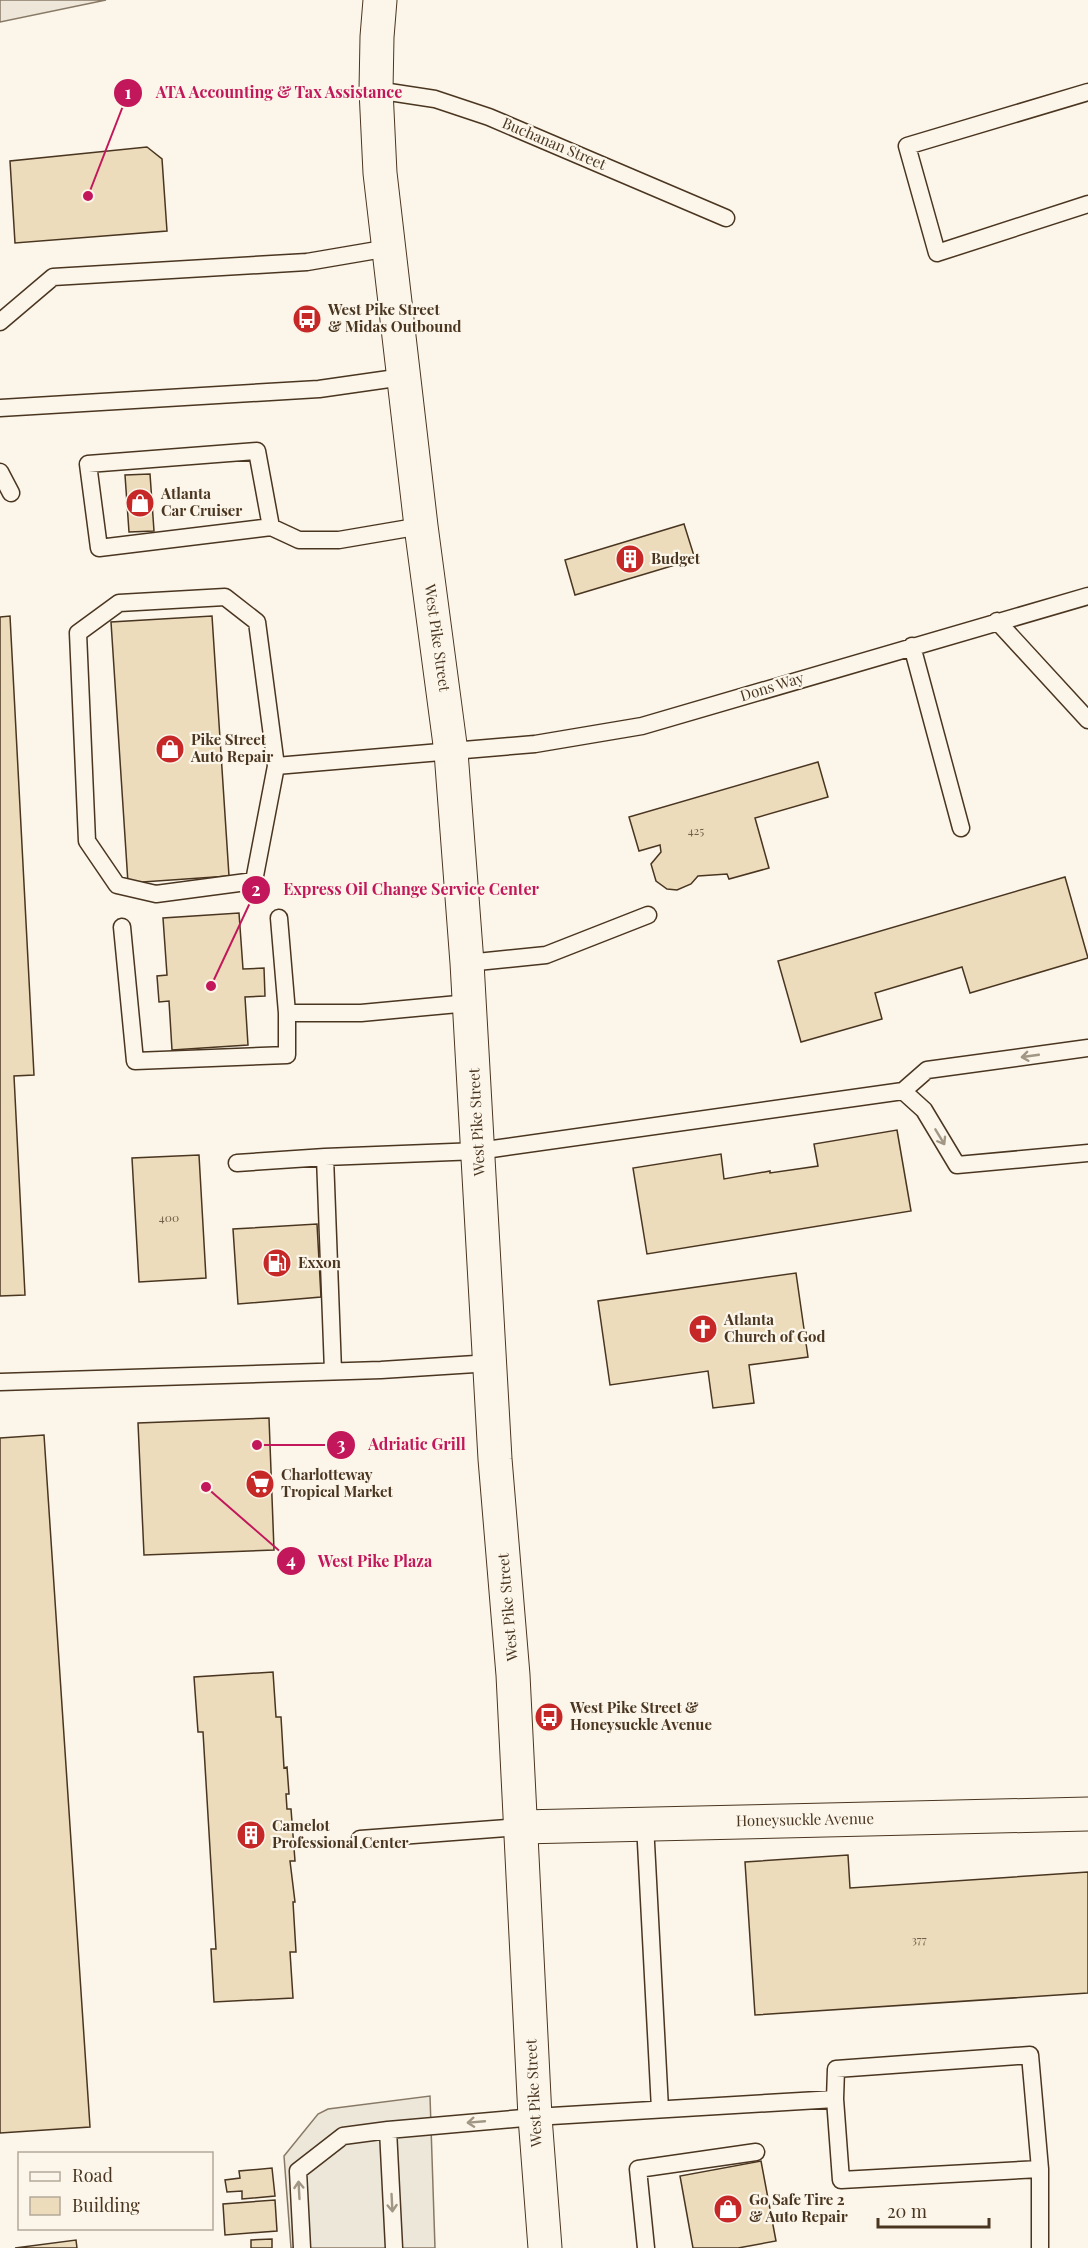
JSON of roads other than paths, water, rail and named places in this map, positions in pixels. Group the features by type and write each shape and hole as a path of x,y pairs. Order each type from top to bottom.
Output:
{"main road":[{"name":"West Pike Street","path":"380,0 376,90 380,173 421,526 451,752 470,1003 495,1459 513,1675 543,2244"},
{"name":"Honeysuckle Avenue","path":"521,1827 1088,1814"}],"lane":[{"name":"Buchanan Street","path":"376,90 435,99 489,117 726,218"},
{"path":"1088,92 907,146 937,253 1088,204"},
{"path":"0,322 53,277 307,262 388,248"},
{"path":"0,408 319,389 403,377"},
{"path":"271,527 257,451 88,464 99,548 271,527 299,540 339,540 421,526"},
{"path":"0,472 11,493"},
{"name":"Dons Way","path":"276,766 535,744 642,726 1088,596"},
{"path":"225,597 257,622 276,766 254,881 156,894 117,885 87,842 78,633 119,603 225,597"},
{"path":"997,621 1088,720"},
{"path":"912,646 961,828"},
{"path":"467,963 546,955 648,915"},
{"path":"122,927 135,1061 287,1055 287,1013 279,918"},
{"path":"287,1013 361,1013 470,1003"},
{"path":"237,1163 478,1151 903,1092 927,1070 1088,1048"},
{"path":"903,1092 924,1110 957,1165 1088,1153"},
{"path":"325,1157 333,1371"},
{"path":"0,1382 333,1371 491,1363"},
{"path":"645,1824 660,2109"},
{"path":"360,1839 521,1827"},
{"path":"1040,2169 841,2180 835,2099 836,2069 1030,2055 1040,2169 1040,2248"},
{"path":"302,2248 298,2171 343,2136 535,2117 835,2099"},
{"path":"388,2130 394,2248"},
{"path":"646,2248 638,2169 756,2152"}],"place":[{"name":"ATA Accounting & Tax Assistance","path":"88,196"},
{"name":"West Pike Street & Midas Outbound","path":"307,319"},
{"name":"Atlanta Car Cruiser","path":"140,503"},
{"name":"Budget","path":"630,559"},
{"name":"Pike Street Auto Repair","path":"170,749"},
{"name":"Express Oil Change Service Center","path":"211,986"},
{"name":"Exxon","path":"277,1263"},
{"name":"Atlanta Church of God","path":"703,1329"},
{"name":"Adriatic Grill","path":"257,1445"},
{"name":"Charlotteway Tropical Market","path":"260,1484"},
{"name":"West Pike Plaza","path":"206,1487"},
{"name":"West Pike Street & Honeysuckle Avenue","path":"549,1717"},
{"name":"Camelot Professional Center","path":"251,1835"},
{"name":"Go Safe Tire 2 & Auto Repair","path":"728,2209"}]}
